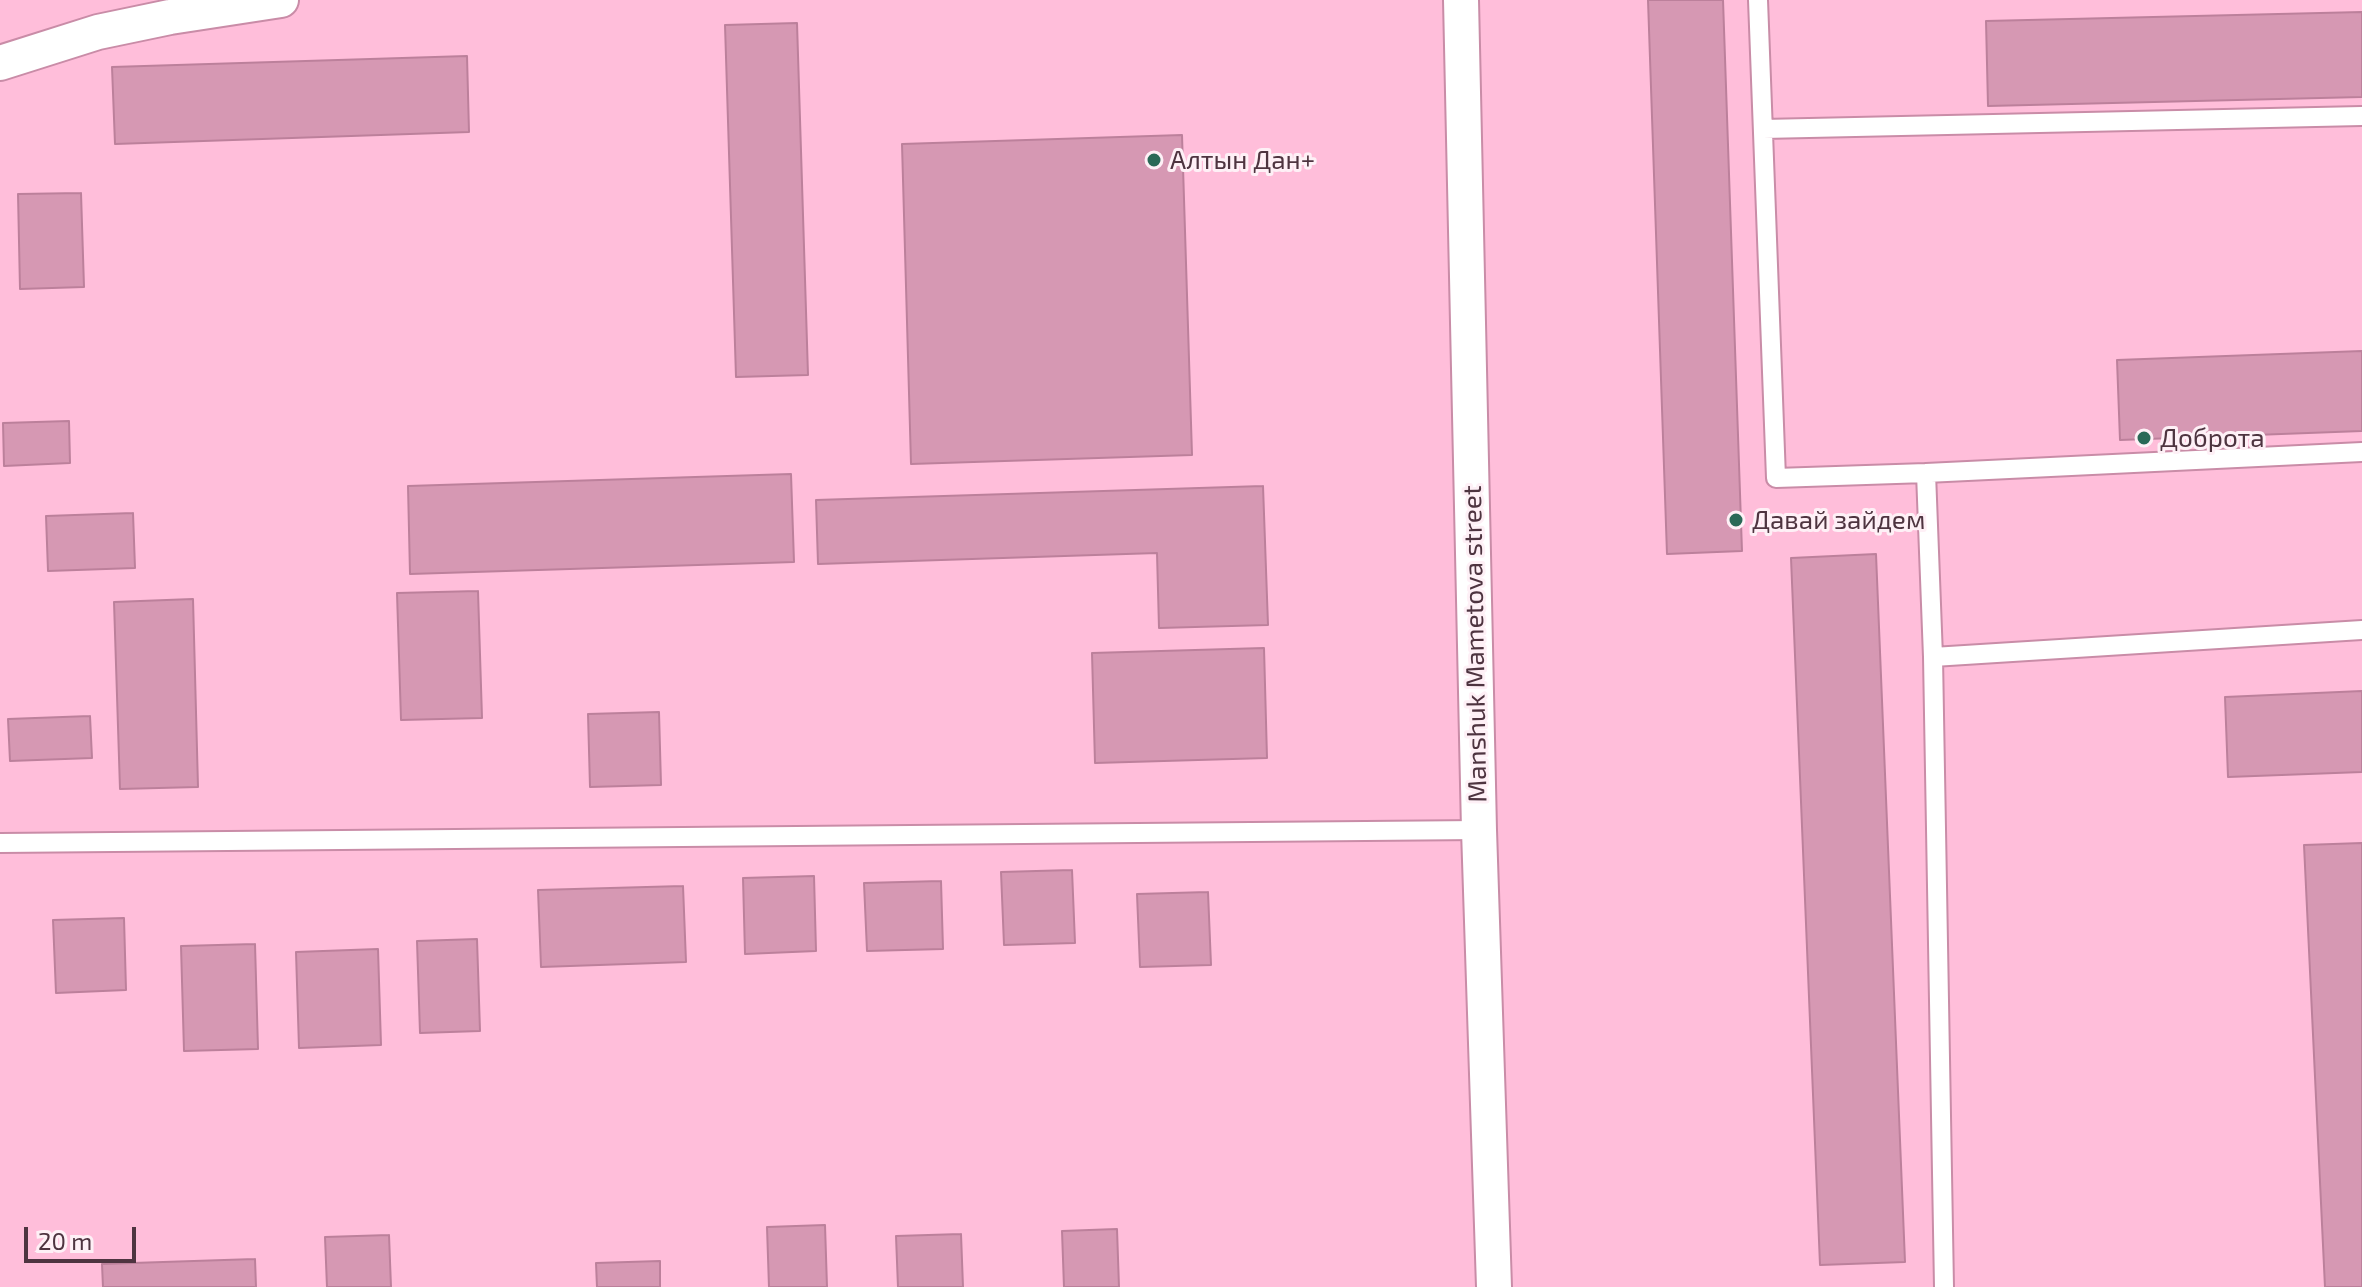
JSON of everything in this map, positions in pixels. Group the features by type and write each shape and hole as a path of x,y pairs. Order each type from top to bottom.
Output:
{"street":[{"path":"0,63 98,32 281,0"},
{"name":"Manshuk Mametova street","path":"1461,0 1479,830 1494,1287"}],"lane":[{"path":"1758,0 1776,478 2362,452"},
{"path":"1763,129 2362,116"},
{"path":"1926,473 1933,657 1944,1287"},
{"path":"1933,657 2362,630"},
{"path":"0,843 1479,830"}],"building":[{"path":"1648,0 1723,0 1742,551 1667,554"},
{"path":"2362,12 2362,97 1988,106 1986,21"},
{"path":"797,23 808,375 736,377 725,25"},
{"path":"467,56 469,132 115,144 112,67"},
{"path":"1182,135 1192,455 911,464 902,144"},
{"path":"81,193 84,287 20,289 18,194"},
{"path":"2362,351 2362,431 2120,440 2117,360"},
{"path":"69,421 70,463 4,466 3,423"},
{"path":"791,474 794,562 410,574 408,486"},
{"path":"1263,486 1268,625 1159,628 1157,553 818,564 816,500"},
{"path":"133,513 135,568 48,571 46,516"},
{"path":"1876,554 1905,1262 1820,1265 1791,558"},
{"path":"478,591 482,718 401,720 397,593"},
{"path":"193,599 198,787 120,789 114,602"},
{"path":"1264,648 1267,758 1095,763 1092,653"},
{"path":"2362,691 2362,772 2228,777 2225,697"},
{"path":"659,712 661,785 590,787 588,714"},
{"path":"90,716 92,758 10,761 8,719"},
{"path":"2362,843 2362,1287 2325,1287 2304,845"},
{"path":"1072,870 1075,943 1004,945 1001,872"},
{"path":"814,876 816,951 745,954 743,878"},
{"path":"941,881 943,949 867,951 864,883"},
{"path":"683,886 686,962 541,967 538,890"},
{"path":"1208,892 1211,965 1140,967 1137,894"},
{"path":"124,918 126,990 56,993 53,920"},
{"path":"477,939 480,1031 420,1033 417,941"},
{"path":"255,944 258,1049 184,1051 181,946"},
{"path":"378,949 381,1045 299,1048 296,952"},
{"path":"825,1225 827,1287 769,1287 767,1227"},
{"path":"1117,1229 1119,1287 1064,1287 1062,1231"},
{"path":"961,1234 963,1287 898,1287 896,1236"},
{"path":"389,1235 391,1287 327,1287 325,1237"},
{"path":"255,1259 256,1287 103,1287 102,1264"},
{"path":"660,1261 660,1287 597,1287 596,1263"}],"place":[{"name":"Алтын Дан+","path":"1154,160"},
{"name":"Доброта","path":"2144,438"},
{"name":"Давай зайдем","path":"1736,520"}]}
